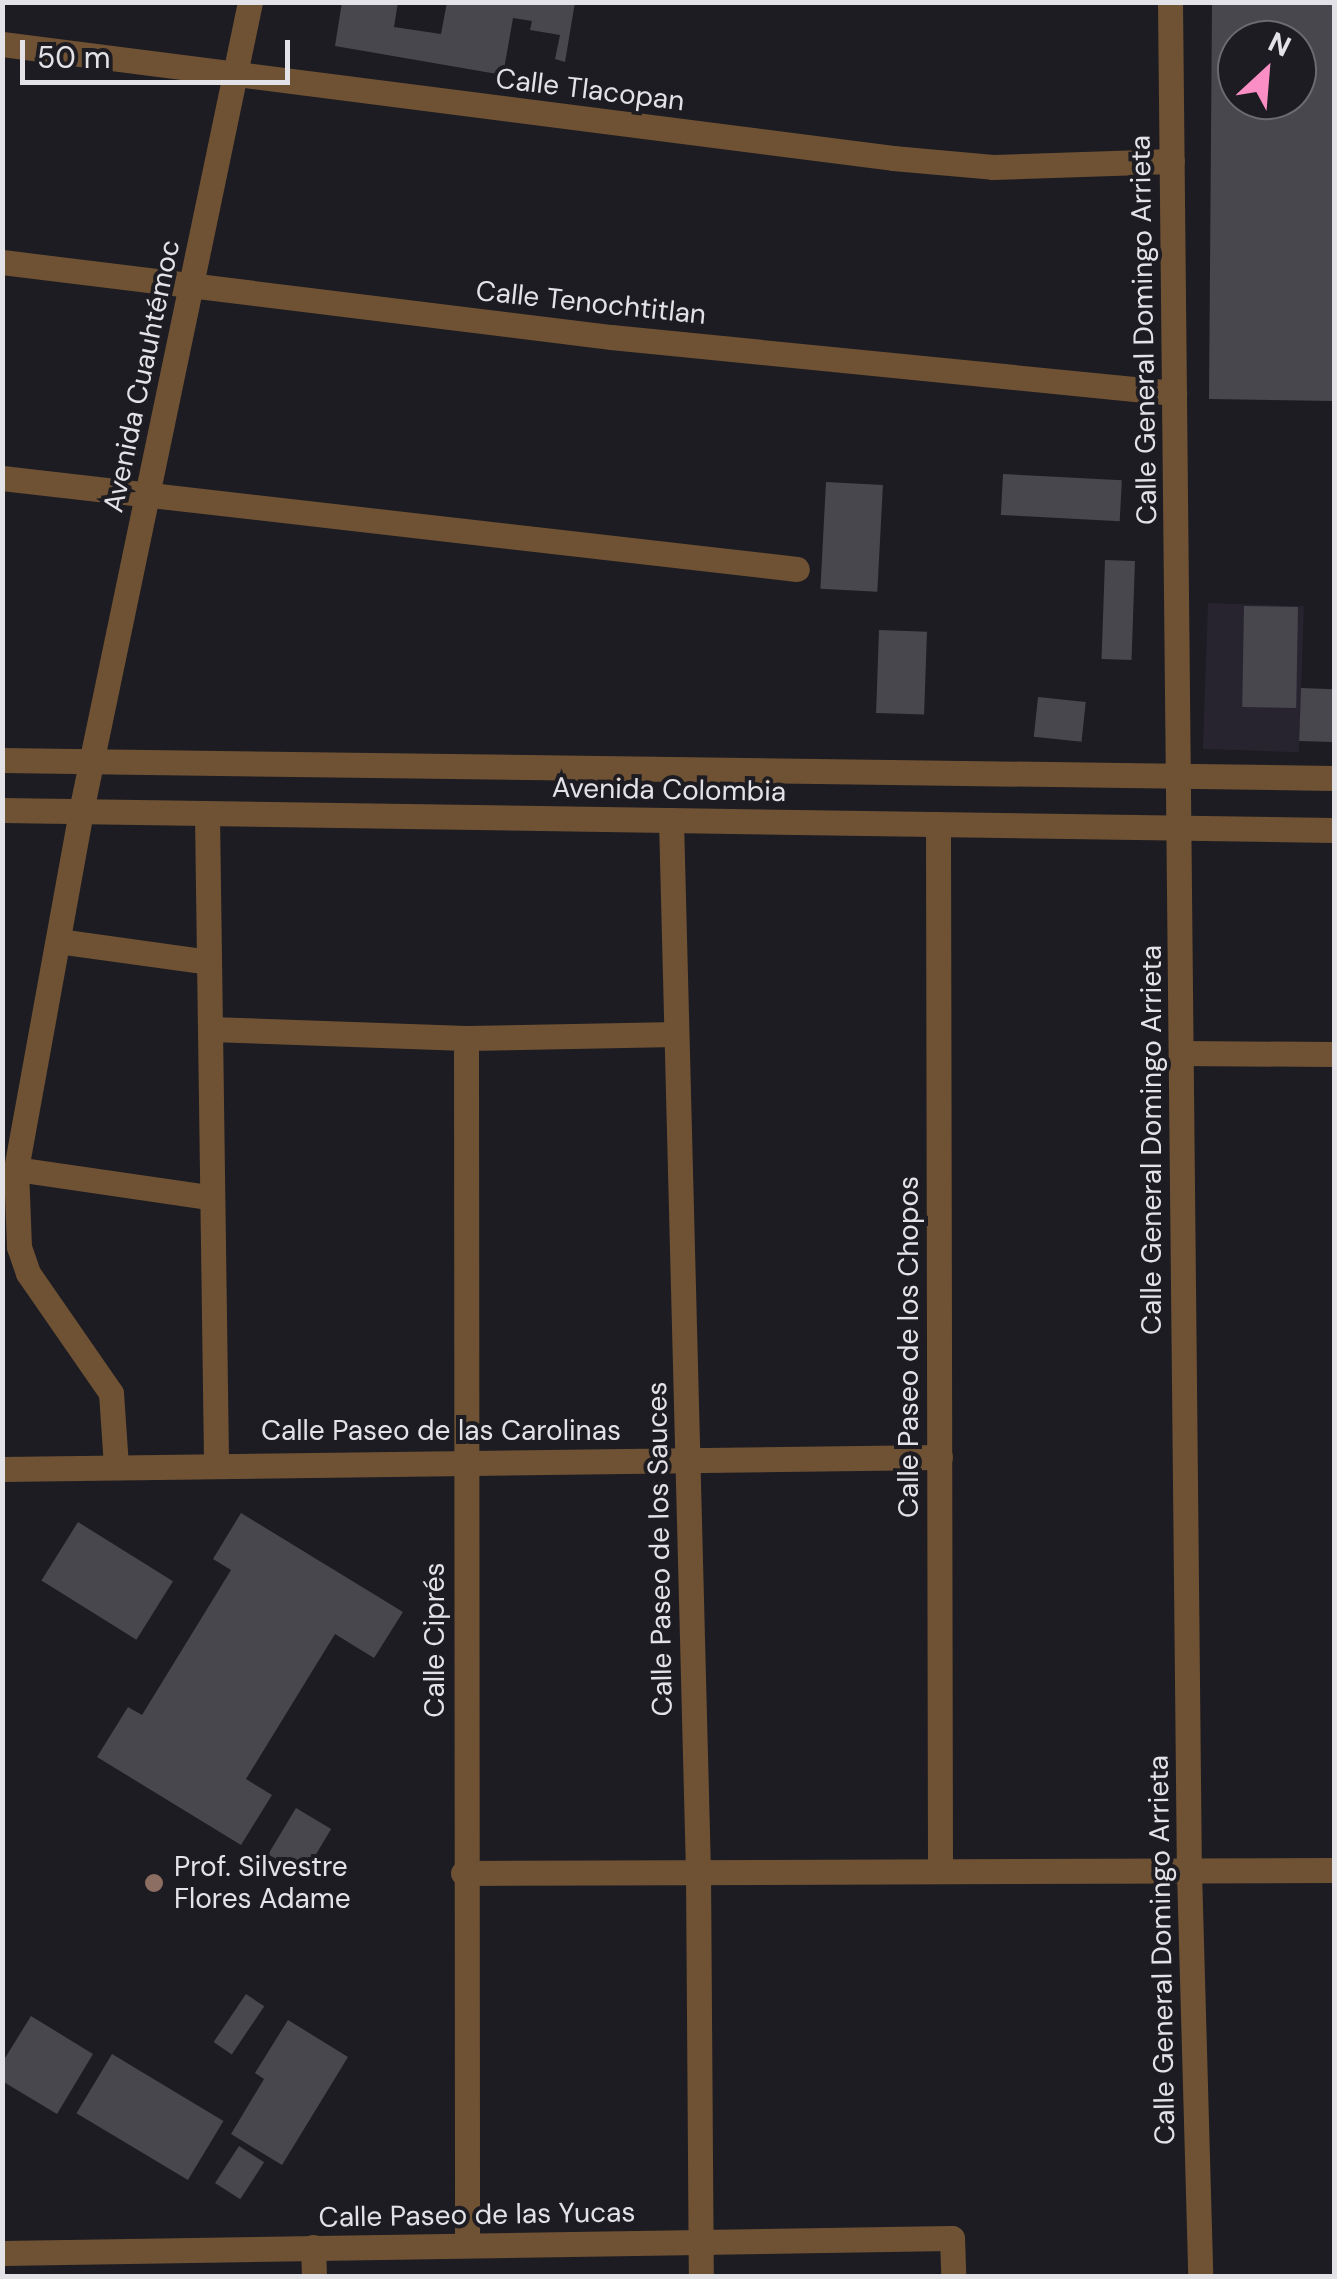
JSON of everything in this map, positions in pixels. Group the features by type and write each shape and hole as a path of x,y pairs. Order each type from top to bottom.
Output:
{"street":[{"name":"Avenida Cuauhtémoc","path":"10,1247 16,1169 81,812 250,2"},
{"name":"Calle General Domingo Arrieta","path":"1170,2 1188,1871 1200,2276"},
{"name":"Calle Tlacopan","path":"2,44 893,158 1009,167 1172,161"},
{"name":"Calle Tenochtitlan","path":"2,262 190,287 1174,393"},
{"path":"2,478 797,569"},
{"name":"Avenida Colombia","path":"2,760 1334,778"},
{"name":"Avenida Colombia","path":"2,810 1334,830"},
{"path":"207,815 209,1197 216,1462"},
{"name":"Calle Paseo de los Sauces","path":"671,820 698,1870 701,2276"},
{"name":"Calle Paseo de los Chopos","path":"938,824 940,1869"},
{"path":"58,941 210,962"},
{"path":"210,1029 466,1038 676,1034"},
{"name":"Calle Ciprés","path":"466,1038 467,2243"},
{"path":"1181,1053 1334,1054"},
{"path":"16,1169 209,1197"},
{"path":"10,1247 111,1393 116,1466"},
{"name":"Calle Paseo de las Carolinas","path":"2,1469 216,1462 940,1457"},
{"path":"464,1873 1334,1870"},
{"name":"Calle Paseo de las Yucas","path":"2,2253 117,2264 313,2248 467,2243 952,2238 953,2276"},
{"path":"313,2248 314,2276"}],"shaded area":[{"path":"1208,603 1304,606 1299,752 1203,749"}],"building":[{"path":"342,2 398,2 394,27 441,34 447,2 575,2 565,62 555,59 560,35 530,30 532,21 513,18 503,75 335,46"},
{"path":"1212,2 1334,2 1334,401 1209,399"},
{"path":"1003,474 1122,480 1120,521 1001,515"},
{"path":"826,482 883,485 877,592 820,589"},
{"path":"1105,560 1135,561 1132,660 1102,659"},
{"path":"1244,606 1298,607 1296,708 1242,707"},
{"path":"879,630 927,632 924,715 876,713"},
{"path":"1301,688 1334,689 1332,742 1299,741"},
{"path":"1038,697 1086,702 1082,742 1034,737"},
{"path":"241,1513 403,1612 374,1658 335,1634 246,1779 272,1795 241,1845 97,1757 128,1707 142,1715 231,1570 213,1559"},
{"path":"78,1522 173,1581 136,1640 41,1581"},
{"path":"296,1808 331,1829 303,1875 268,1854"},
{"path":"246,1994 264,2006 232,2054 214,2042"},
{"path":"31,2016 93,2054 57,2114 2,2081 2,2063"},
{"path":"288,2020 348,2057 282,2165 231,2134 264,2079 255,2073"},
{"path":"112,2054 223,2121 188,2180 76,2113"},
{"path":"239,2146 264,2162 240,2199 215,2183"}],"place":[{"name":"Prof. Silvestre Flores Adame","path":"154,1883"}]}
